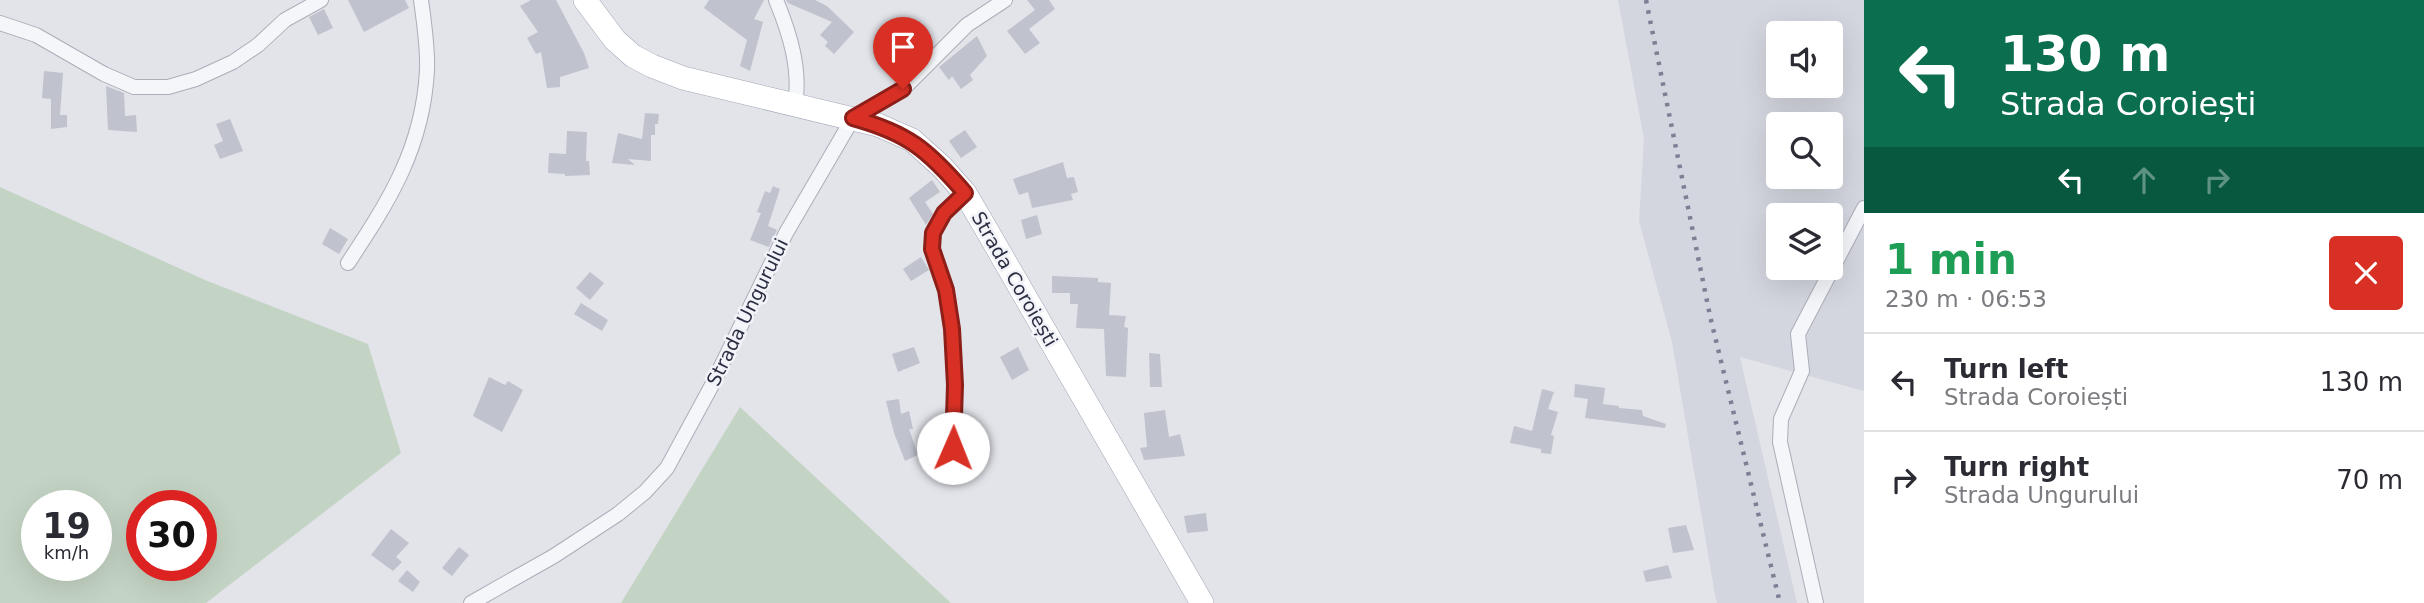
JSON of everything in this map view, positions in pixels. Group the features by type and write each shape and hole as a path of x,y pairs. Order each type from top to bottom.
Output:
{"main road":[{"name":"Strada Coroiești","path":"585,0 625,50 652,66 683,78 878,125 912,141 942,167 965,193 1202,603"}],"street":[{"path":"0,23 36,35 104,74 134,87 168,87 196,79 233,62 258,45 285,20 321,0"},
{"path":"348,263 387,205 409,158 422,113 427,68 421,0"},
{"path":"776,0 796,61 798,83 795,106"},
{"name":"Strada Ungurului","path":"471,603 554,556 618,514 645,492 667,468 712,385 845,117 903,89 967,25 1005,0"},
{"path":"953,448 955,385 952,329 946,290 932,249 933,233 944,213 965,193"},
{"path":"1816,603 1780,442 1781,419 1802,371 1798,334 1864,208"}],"shaded area":[{"path":"1618,0 1864,0 1864,391 1740,357 1797,603 1717,603 1672,342 1639,221 1644,139"}],"green space":[{"path":"0,187 205,280 368,344 401,453 206,603 0,603"},
{"path":"740,407 951,603 621,603"}],"building":[{"path":"348,0 405,0 409,8 364,32"},
{"path":"531,0 556,0 589,68 560,77 560,87 547,88 541,52 536,54 527,38 538,32 520,6"},
{"path":"709,0 764,0 754,19 763,22 750,71 740,66 747,40 704,8"},
{"path":"786,0 815,0 827,6 854,32 834,54 825,46 828,42 820,35 832,22"},
{"path":"1027,0 1049,0 1055,9 1029,29 1040,43 1025,54 1007,31 1035,10"},
{"path":"324,9 333,28 318,35 309,17"},
{"path":"977,36 987,56 970,75 973,80 961,89 952,76 949,80 939,67"},
{"path":"44,71 63,73 60,115 67,115 67,127 51,129 51,99 42,98"},
{"path":"106,86 124,93 125,116 136,115 137,132 108,130"},
{"path":"645,113 659,114 655,135 651,135 651,161 628,159 635,165 612,163 618,133 642,139"},
{"path":"230,119 243,151 220,159 214,145 223,141 216,124"},
{"path":"965,130 977,147 961,158 949,141"},
{"path":"567,131 587,132 586,161 589,161 590,175 565,176 548,173 549,153 566,154"},
{"path":"1063,162 1067,178 1074,177 1078,192 1071,194 1073,200 1032,208 1028,192 1019,195 1013,179"},
{"path":"932,180 940,192 925,202 933,214 926,225 909,198"},
{"path":"773,186 780,189 768,226 777,230 769,247 750,240 761,213 757,212 765,191 770,193"},
{"path":"1037,215 1042,234 1026,239 1021,220"},
{"path":"330,228 348,239 339,254 322,244"},
{"path":"921,257 929,270 911,281 903,269"},
{"path":"590,272 604,283 590,300 576,288"},
{"path":"1052,276 1098,278 1098,282 1111,283 1109,315 1126,316 1124,327 1128,328 1126,377 1106,376 1104,329 1076,328 1078,304 1070,304 1070,293 1052,293"},
{"path":"581,303 608,320 602,331 574,314"},
{"path":"914,347 920,363 898,372 892,354"},
{"path":"1018,347 1029,370 1012,380 1000,357"},
{"path":"1149,353 1160,354 1162,387 1150,387"},
{"path":"489,377 505,385 508,381 523,390 502,432 473,416"},
{"path":"1575,384 1605,388 1603,404 1642,410 1643,416 1666,424 1665,428 1585,418 1588,399 1574,397"},
{"path":"1542,389 1554,392 1548,409 1558,412 1551,435 1554,436 1551,454 1541,453 1541,449 1510,443 1514,426 1532,431"},
{"path":"899,399 901,414 909,411 913,429 909,429 918,455 905,461 886,401"},
{"path":"1165,410 1169,437 1180,434 1185,456 1144,460 1140,448 1147,447 1144,413"},
{"path":"1206,513 1208,531 1187,533 1184,516"},
{"path":"1686,525 1694,550 1673,553 1668,528"},
{"path":"391,529 409,543 396,557 402,562 393,571 371,555"},
{"path":"459,547 469,555 452,576 442,568"},
{"path":"1668,565 1672,578 1646,582 1643,571"},
{"path":"407,570 420,582 413,592 398,581"}],"railway":[{"path":"1646,0 1710,316 1780,603"}],"route":[{"path":"903,89 853,118 896,132 912,141 927,152 965,193 944,213 933,233 932,249 946,290 952,329 955,385 953,448"}]}
